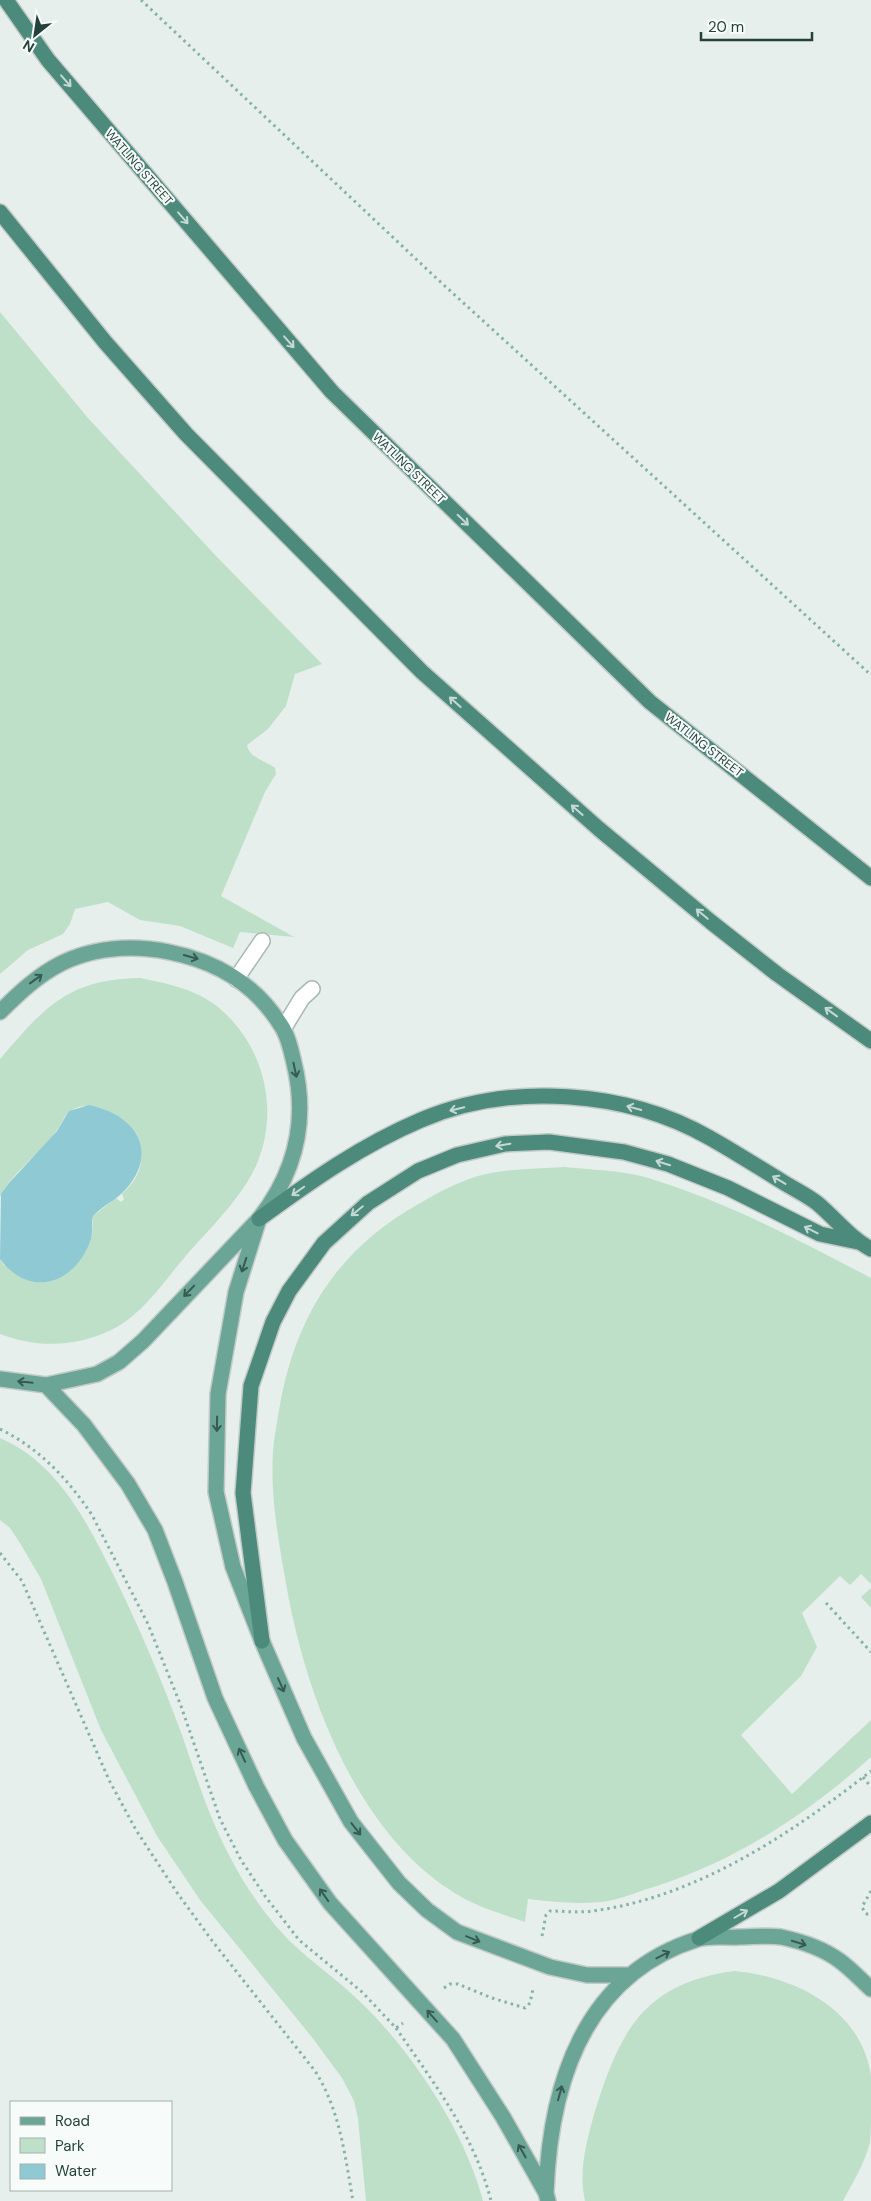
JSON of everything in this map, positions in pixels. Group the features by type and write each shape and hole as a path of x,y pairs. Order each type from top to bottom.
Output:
{"highway":[{"name":"WATLING STREET","path":"6,0 48,60 332,392 650,702 871,878"},
{"path":"0,212 105,342 186,434 422,672 599,829 703,916 778,974 871,1041"},
{"path":"260,1219 358,1151 421,1120 482,1102 517,1098 576,1097 609,1101 640,1109 672,1120 708,1137 816,1202 865,1246"},
{"path":"262,1641 243,1493 251,1386 273,1322 290,1291 324,1243 368,1203 418,1171 457,1155 506,1144 549,1142 624,1152 668,1164 728,1188 820,1234 865,1246"},
{"path":"699,1938 779,1891 871,1823"}],"main road":[{"path":"0,1012 25,988 51,969 73,959 105,950 136,948 171,952 201,960 236,979 265,1003 283,1029 290,1048 299,1088 298,1126 285,1180 276,1198 260,1219 143,1341 119,1362 98,1374 46,1384 0,1379"},
{"path":"260,1219 236,1292 218,1394 216,1492 233,1567 262,1641 304,1738 351,1822 399,1884 427,1910 457,1932 537,1964 587,1975 629,1975"},
{"path":"46,1384 84,1425 117,1469 155,1530 216,1698 256,1786 285,1840 330,1904 453,2039 503,2117 547,2197"},
{"path":"547,2197 548,2148 564,2077 582,2037 601,2004 629,1975 660,1956 699,1938 779,1937 806,1944 840,1960 871,1989"}],"lane":[{"path":"236,979 262,941"},
{"path":"283,1029 302,998 312,989"}],"path":[{"path":"141,0 434,276 871,675"},
{"path":"0,1429 22,1441 50,1463 78,1494 92,1515 148,1624 181,1706 220,1819 249,1873 276,1911 300,1940 362,1992 396,2028 456,2118 473,2153 491,2201"},
{"path":"0,1553 22,1581 109,1780 149,1852 213,1942 315,2071 326,2090 336,2114 353,2201"},
{"path":"826,1603 871,1652"},
{"path":"396,2028 453,1983 526,2008 530,2002 548,1912 604,1909 633,1902 688,1884 777,1838 871,1771"},
{"path":"863,1777 871,1787"},
{"path":"871,1891 862,1907 865,1913 871,1916"}],"green space":[{"path":"0,312 88,418 217,557 322,664 295,674 286,706 268,729 247,745 254,756 275,768 276,774 265,792 221,896 294,937 240,932 233,948 180,926 140,920 108,902 75,909 70,924 63,934 28,950 0,974"},
{"path":"140,978 178,987 206,998 231,1019 244,1036 255,1055 262,1075 266,1097 267,1118 264,1140 258,1161 236,1199 154,1295 127,1321 89,1339 59,1344 30,1342 0,1334 0,1259 4,1265 80,1259 92,1236 93,1216 116,1198 121,1202 124,1199 122,1194 132,1184 138,1173 141,1151 138,1140 132,1130 112,1113 94,1106 76,1108 67,1115 50,1139 12,1179 0,1197 0,1059 44,1011 59,1000 75,991 94,984"},
{"path":"565,1167 626,1173 674,1186 760,1222 871,1278 871,1584 861,1574 850,1585 840,1576 802,1613 817,1647 801,1676 741,1735 792,1794 871,1720 871,1757 846,1779 793,1818 765,1836 706,1867 676,1880 608,1901 578,1903 528,1899 525,1922 486,1909 450,1890 417,1864 388,1832 362,1796 340,1756 322,1715 307,1672 296,1630 281,1555 272,1468 279,1410 286,1376 296,1344 309,1315 325,1288 344,1263 366,1241 392,1220 422,1202 471,1178 510,1170"},
{"path":"0,1438 20,1448 53,1477 67,1494 91,1531 149,1651 209,1811 242,1879 258,1903 285,1936 301,1952 347,1989 374,2016 414,2064 449,2118 475,2174 483,2201 366,2201 358,2119 354,2101 342,2078 311,2036 200,1900 157,1836 101,1730 41,1579 10,1528 0,1520"},
{"path":"871,1588 871,1608 861,1597"},
{"path":"734,1971 780,1980 802,1989 822,2001 840,2015 855,2033 865,2053 871,2077 870,2142 862,2165 843,2201 585,2201 582,2178 589,2133 604,2083 626,2035 640,2016 657,1999 678,1987 703,1977"}],"water":[{"path":"89,1105 119,1116 137,1136 141,1148 141,1161 136,1175 122,1193 93,1216 91,1239 84,1254 75,1266 64,1275 52,1281 38,1282 25,1279 12,1272 0,1259 1,1194 57,1131 69,1111"}]}
